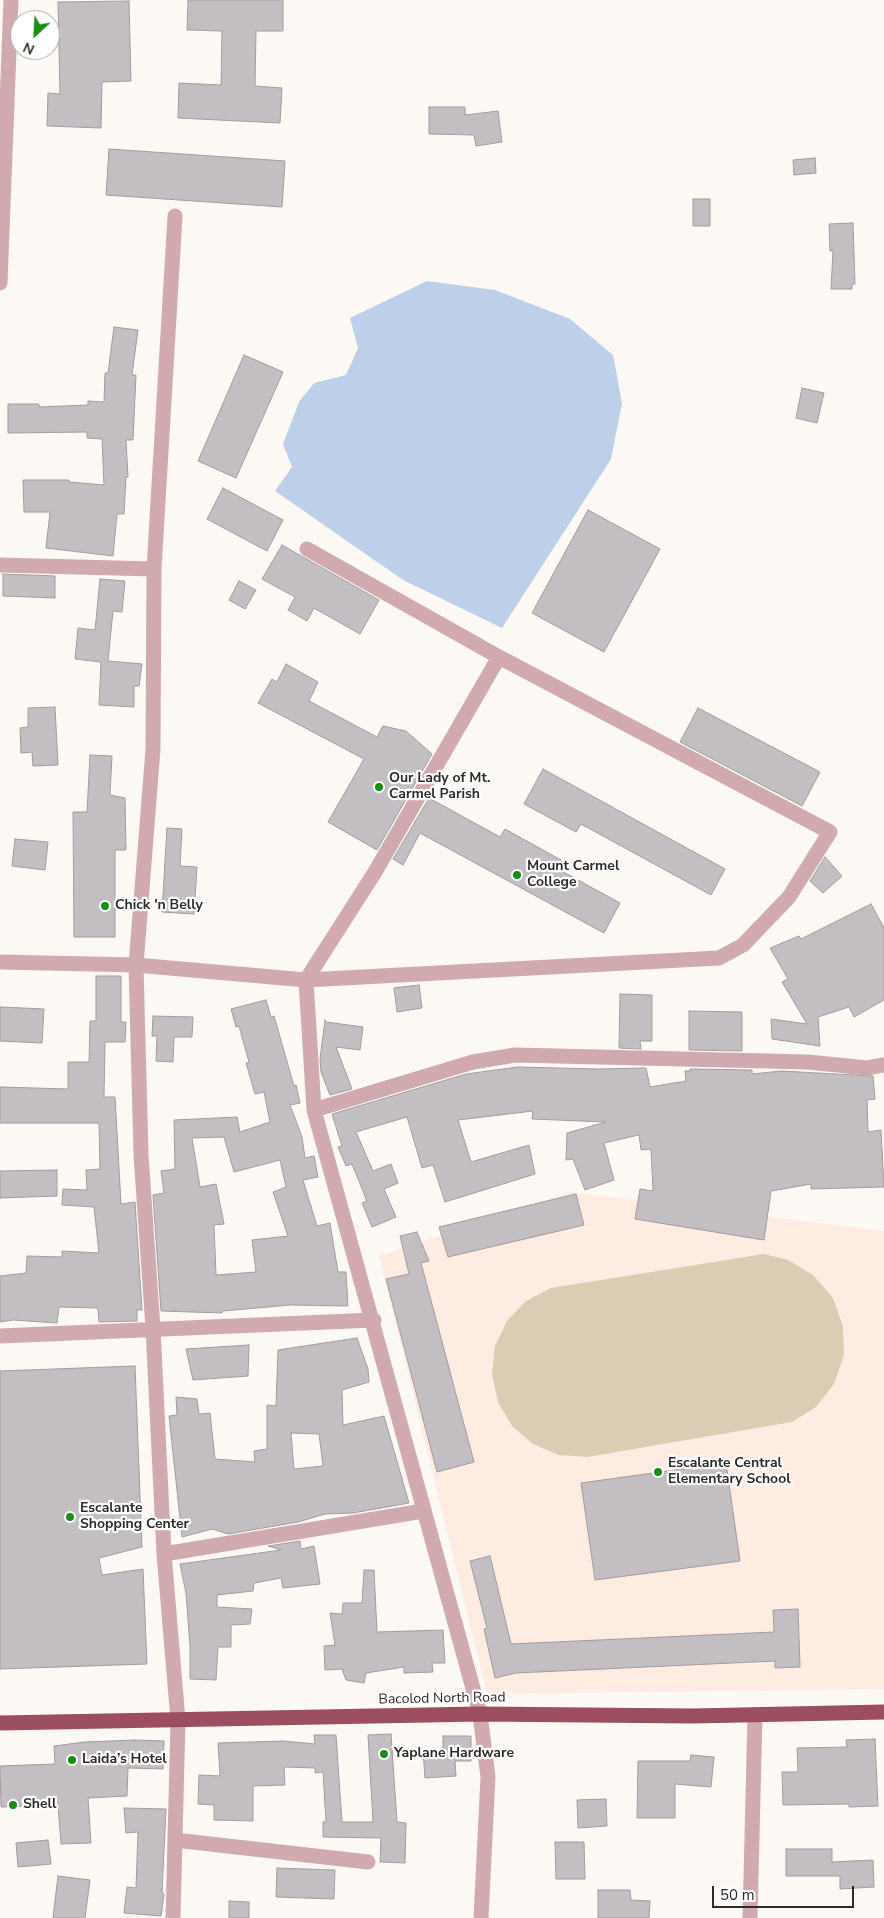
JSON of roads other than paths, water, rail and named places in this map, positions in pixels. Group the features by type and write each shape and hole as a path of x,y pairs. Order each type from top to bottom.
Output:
{"highway":[{"name":"Bacolod North Road","path":"0,1723 480,1714 755,1715 884,1712"}],"street":[{"path":"0,283 10,0"},
{"path":"173,1918 178,1720 164,1554 153,1328 141,1155 136,965 153,750 154,569 175,216"},
{"path":"0,962 136,965 306,980 719,958 743,945 789,897 830,832 499,657 307,549"},
{"path":"0,565 154,569"},
{"path":"481,1918 488,1777 480,1714 423,1512 374,1320 314,1110 306,980 375,872 499,657"},
{"path":"314,1110 473,1062 515,1054 808,1062 868,1068 884,1066"},
{"path":"0,1336 374,1320"},
{"path":"164,1554 423,1512"},
{"path":"750,1918 755,1715"},
{"path":"175,1840 368,1862"}],"water":[{"path":"427,281 495,290 570,319 613,355 622,403 611,459 502,628 403,580 275,491 292,467 283,444 299,402 314,383 346,375 358,348 350,318"}],"place":[{"name":"Our Lady of Mt. Carmel Parish","path":"379,787"},
{"name":"Mount Carmel College","path":"517,875"},
{"name":"Chick 'n Belly","path":"105,906"},
{"name":"Escalante Central Elementary School","path":"658,1472"},
{"name":"Escalante Shopping Center","path":"70,1517"},
{"name":"Yaplane Hardware","path":"384,1754"},
{"name":"Laida’s Hotel","path":"72,1760"},
{"name":"Shell","path":"13,1805"}]}
